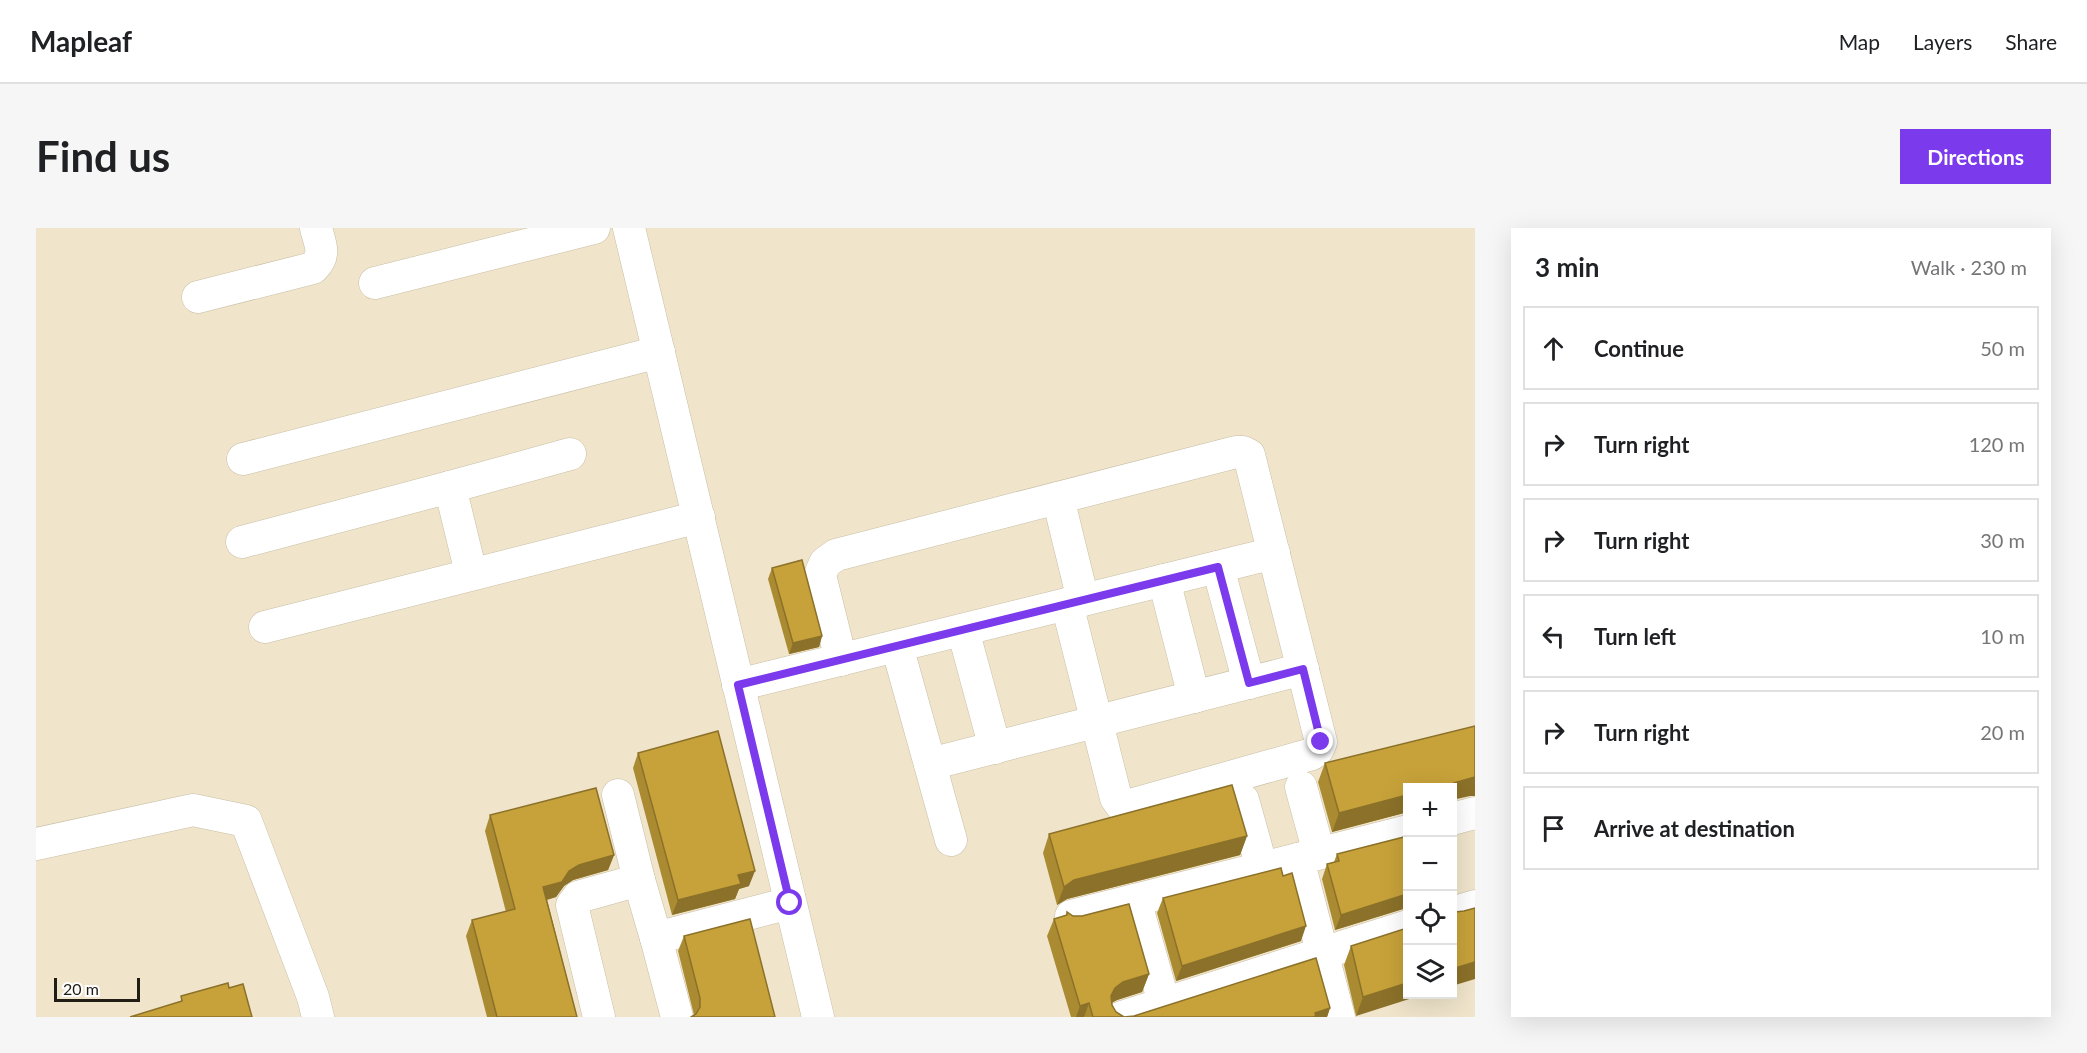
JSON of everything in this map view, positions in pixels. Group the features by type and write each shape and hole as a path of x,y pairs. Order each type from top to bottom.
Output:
{"street":[{"path":"198,297 313,268 323,254 316,228"},
{"path":"375,283 594,228"},
{"path":"629,228 818,1017"},
{"path":"243,459 659,351"},
{"path":"840,660 820,575 825,563 836,555 1236,452 1243,452 1249,455 1274,554 1321,742 1318,749 1312,754 1127,806 1121,805 1116,798 1097,722 1058,498"},
{"path":"242,542 570,454"},
{"path":"450,487 471,573"},
{"path":"265,627 699,517"},
{"path":"738,685 1274,554"},
{"path":"1218,567 1249,683"},
{"path":"1164,580 1194,697"},
{"path":"963,630 995,748"},
{"path":"897,646 951,840"},
{"path":"930,764 1303,669"},
{"path":"1301,787 1322,952 1339,1017"},
{"path":"618,795 677,1017"},
{"path":"1243,800 1262,868"},
{"path":"36,844 193,810 246,821 313,997 318,1017"},
{"path":"1457,818 1475,813"},
{"path":"1071,916 1403,832"},
{"path":"599,1017 572,905 578,897 639,880"},
{"path":"1135,900 1164,1003"},
{"path":"656,938 790,903"},
{"path":"1457,911 1475,906"},
{"path":"1122,1017 1403,927"}],"building":[{"path":"802,560 822,636 793,643 772,568"},
{"path":"1475,726 1475,777 1454,783 1403,783 1403,796 1339,813 1325,763"},
{"path":"718,731 755,871 738,875 741,884 678,900 638,753"},
{"path":"1232,785 1247,836 1074,880 1064,887 1049,834"},
{"path":"596,788 614,855 579,865 569,871 562,882 543,887 577,1017 497,1017 472,920 515,909 490,815"},
{"path":"1403,837 1403,895 1341,915 1327,864 1339,861 1337,854"},
{"path":"1281,868 1283,876 1292,873 1306,926 1182,966 1163,898"},
{"path":"1129,904 1149,974 1123,982 1115,988 1111,996 1112,1005 1116,1012 1124,1017 1093,1017 1089,1003 1080,1006 1054,919 1067,915 1067,912 1073,916 1082,916"},
{"path":"1475,908 1475,962 1457,967 1457,912"},
{"path":"750,919 775,1017 691,1017 700,1007 700,998 684,936"},
{"path":"1403,929 1403,984 1363,997 1351,946"},
{"path":"1316,958 1330,1008 1315,1013 1316,1016 1313,1017 1124,1017 1134,1016"},
{"path":"228,983 229,988 243,984 252,1017 130,1017 182,1001 181,996"}],"route":[{"path":"790,903 738,685 1218,567 1249,683 1303,669 1321,742"}]}
